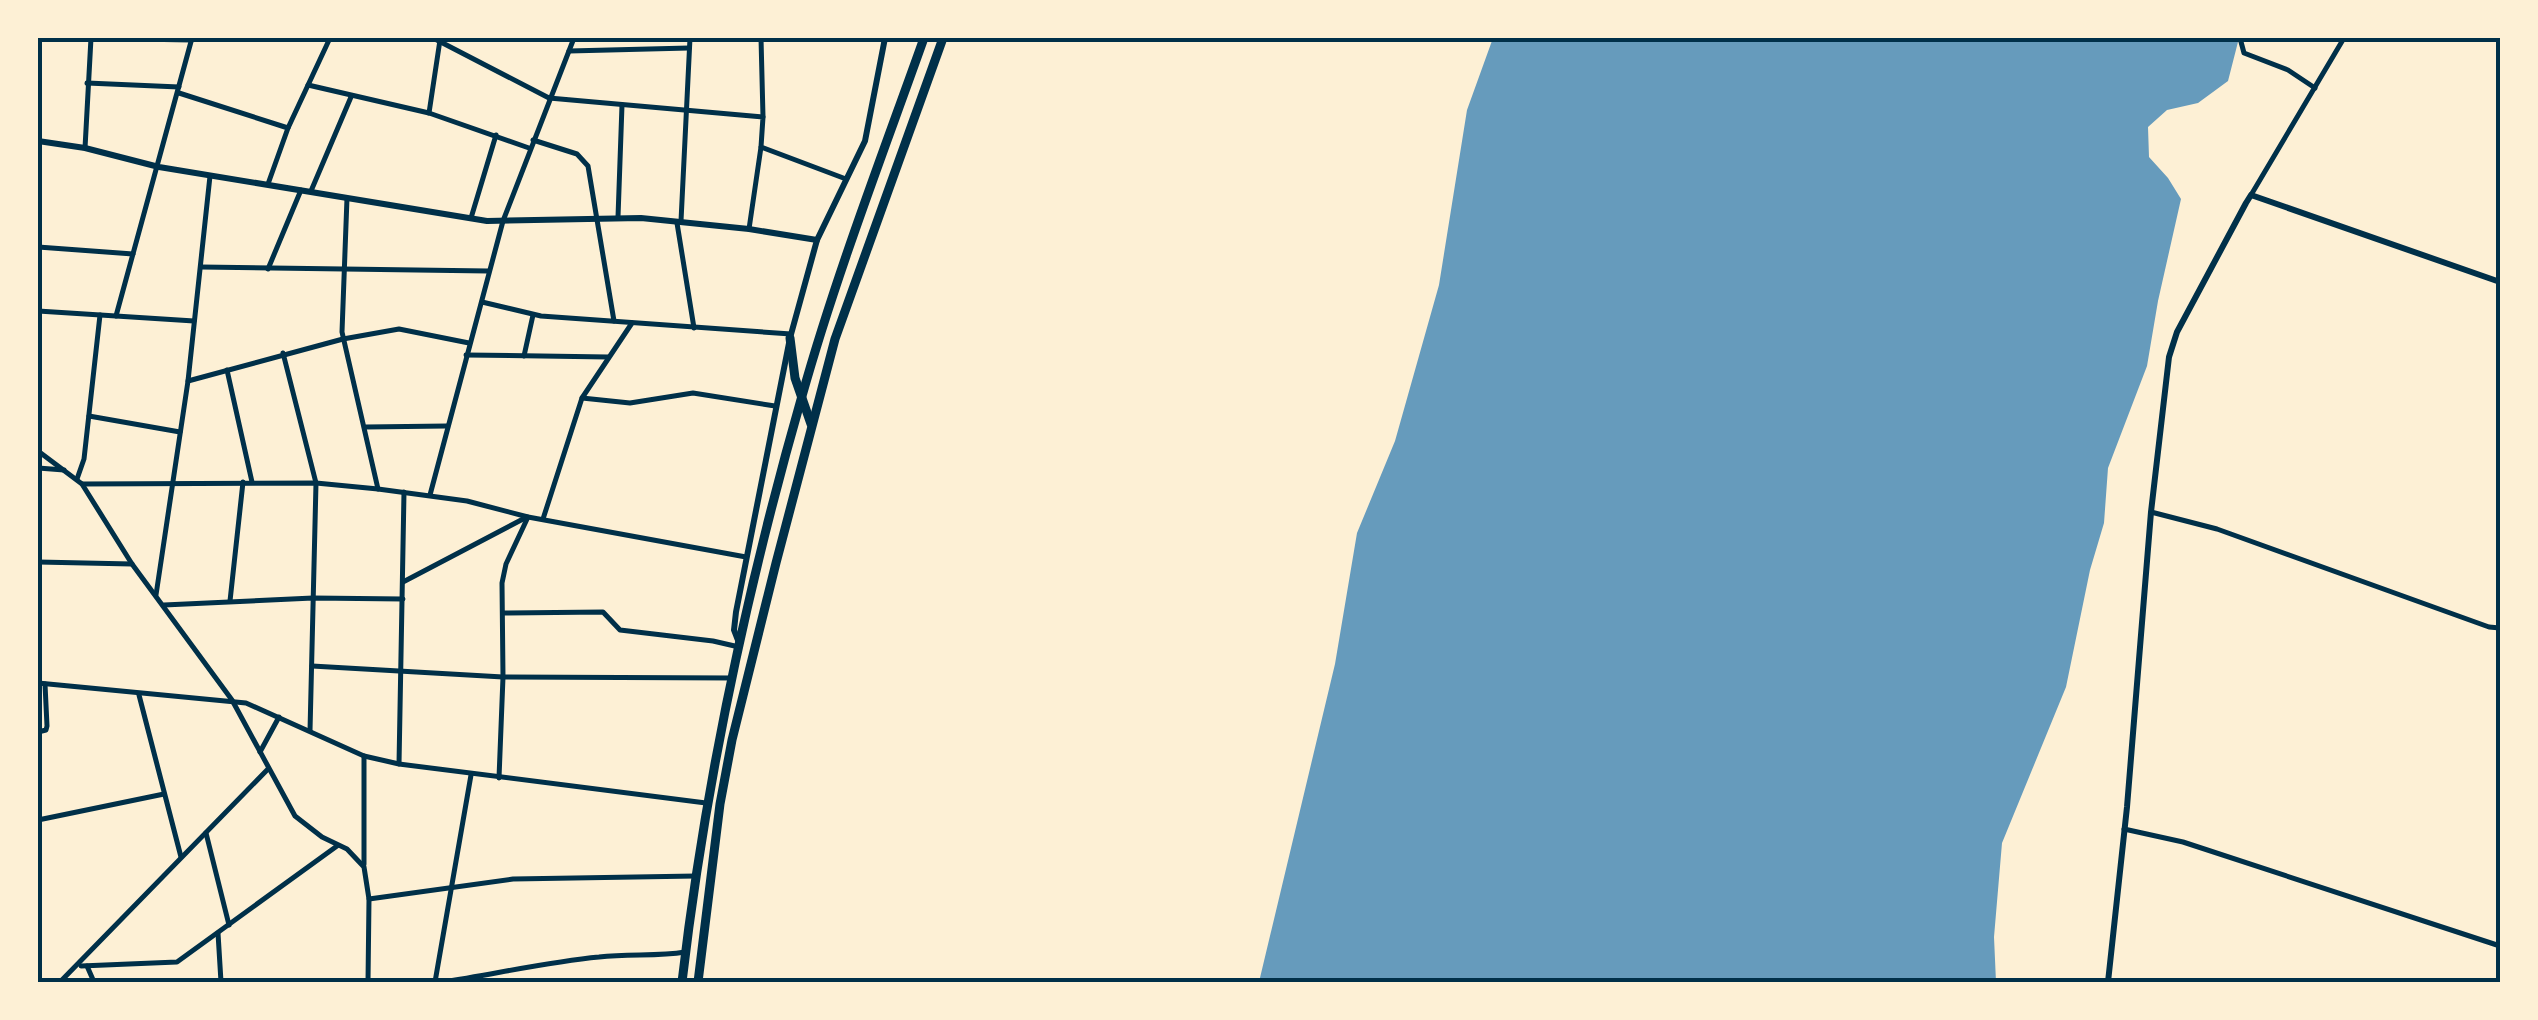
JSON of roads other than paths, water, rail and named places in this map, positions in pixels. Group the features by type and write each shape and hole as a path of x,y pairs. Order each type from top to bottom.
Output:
{"main road":[{"path":"682,982 706,803 801,396 924,38"},
{"path":"698,982 710,871 732,740 812,427 862,257 943,38"},
{"path":"790,336 791,360 812,427"}],"street":[{"path":"81,38 200,38"},
{"path":"85,148 91,38"},
{"path":"268,184 288,128 330,38"},
{"path":"430,495 503,222 574,38"},
{"path":"690,38 679,221 694,328"},
{"path":"749,229 763,117 761,38"},
{"path":"740,646 734,635 734,622 790,336 817,240 865,142 885,38"},
{"path":"2240,38 2244,53 2288,70 2315,88"},
{"path":"2108,982 2152,512 2173,342 2252,195 2344,38"},
{"path":"116,316 191,39"},
{"path":"428,113 437,39 549,98 763,117"},
{"path":"569,51 690,48"},
{"path":"87,84 179,90 288,128"},
{"path":"308,85 428,113 529,148"},
{"path":"311,191 352,96"},
{"path":"618,218 622,106"},
{"path":"472,218 496,135"},
{"path":"533,140 565,149 584,160 593,181 614,322"},
{"path":"38,141 85,148 159,167 503,222 596,218 679,221 817,240"},
{"path":"761,146 846,180"},
{"path":"156,595 188,380 211,174"},
{"path":"268,269 301,190"},
{"path":"2252,195 2500,282"},
{"path":"347,198 342,338 378,489"},
{"path":"38,247 133,254"},
{"path":"201,268 488,271"},
{"path":"482,302 532,315 790,336"},
{"path":"38,311 195,321"},
{"path":"80,482 100,315"},
{"path":"524,356 532,315"},
{"path":"542,518 582,398 633,322"},
{"path":"188,380 342,338 405,330 470,344"},
{"path":"283,353 316,483 310,732"},
{"path":"466,355 609,357"},
{"path":"227,370 252,482"},
{"path":"582,398 630,403 693,393 776,406"},
{"path":"89,416 180,432"},
{"path":"366,427 447,426"},
{"path":"38,450 80,482 132,564 232,700 295,816 347,849 364,867"},
{"path":"38,468 67,470"},
{"path":"80,482 316,483 378,489 481,504 746,556"},
{"path":"230,601 242,482"},
{"path":"399,764 404,492"},
{"path":"2152,512 2218,529 2500,628"},
{"path":"404,582 528,516"},
{"path":"499,779 503,574 528,516"},
{"path":"38,562 132,564"},
{"path":"164,604 403,599"},
{"path":"503,613 603,612 620,630 740,646"},
{"path":"312,666 503,677 733,678"},
{"path":"38,732 47,726 41,684 232,700 280,717 364,756 399,764 706,803"},
{"path":"139,695 181,857"},
{"path":"260,752 280,717"},
{"path":"364,756 368,982"},
{"path":"60,982 268,769"},
{"path":"435,982 470,775"},
{"path":"38,820 164,794"},
{"path":"2124,829 2183,842 2500,946"},
{"path":"206,833 229,925"},
{"path":"78,966 177,962 337,846"},
{"path":"368,899 548,877 696,876"},
{"path":"218,933 221,982"},
{"path":"443,982 592,957 656,957 685,952"},
{"path":"87,966 94,982"}],"water":[{"path":"1493,38 2239,38 2228,81 2198,103 2167,110 2148,127 2149,157 2181,199 2147,366 2108,468 2104,523 2090,570 2066,687 2002,843 1994,937 1996,982 1259,982 1335,664 1357,533 1395,441 1439,285 1467,110"}]}
